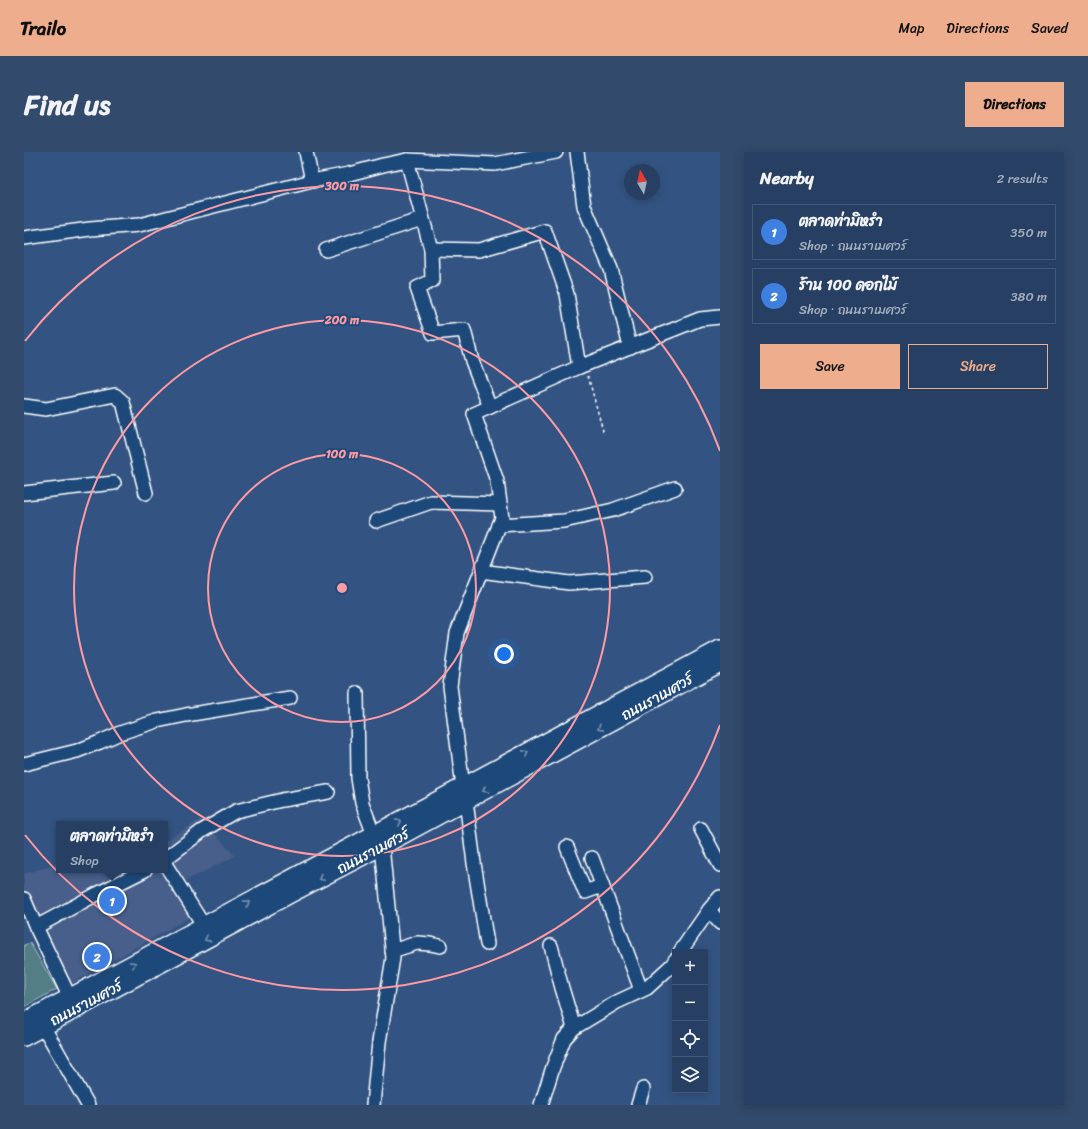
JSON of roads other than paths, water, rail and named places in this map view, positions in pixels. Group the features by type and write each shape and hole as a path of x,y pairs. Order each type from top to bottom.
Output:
{"main road":[{"name":"ถนนราเมศวร์","path":"24,1037 290,894 378,841 720,649"},
{"name":"ถนนราเมศวร์","path":"464,794 720,663"},
{"name":"ถนนราเมศวร์","path":"24,1022 204,926 378,841"}],"street":[{"path":"306,152 312,181"},
{"path":"24,238 90,229 139,225 312,181 407,160 495,164 556,152"},
{"path":"577,152 584,206 612,268 630,347"},
{"path":"407,160 431,250 432,281 417,288 433,333 464,330 472,361 490,406"},
{"path":"326,250 422,219"},
{"path":"431,250 479,250 545,231 567,294 582,366"},
{"path":"487,944 464,794 450,686 457,633 502,518 497,481 474,414 582,366 700,319 720,316"},
{"path":"24,406 46,408 115,395 123,402 146,493"},
{"path":"24,493 114,483"},
{"path":"499,525 564,521 613,510 675,488"},
{"path":"376,521 431,502 500,504"},
{"path":"481,571 569,583 645,577"},
{"path":"357,693 358,778 362,804 378,841 393,958 379,1042 373,1105"},
{"path":"24,764 77,751 120,733 157,721 290,698"},
{"path":"168,857 202,831 236,811 282,800 328,792"},
{"path":"701,829 720,865"},
{"path":"567,847 586,892 602,886"},
{"path":"592,858 642,990"},
{"path":"168,869 204,926"},
{"path":"36,927 139,873"},
{"path":"682,949 709,910 720,897"},
{"path":"24,899 70,998"},
{"path":"709,910 720,923"},
{"path":"392,950 417,942 440,946"},
{"path":"551,946 574,1028"},
{"path":"541,1105 564,1038 574,1028 617,1002 647,988 672,965"},
{"path":"44,1026 88,1105"},
{"path":"638,1105 643,1089"}],"place":[{"name":"ตลาดท่ามิหรำ","path":"112,901"},
{"name":"ร้าน 100 ดอกไม้","path":"97,957"}]}
